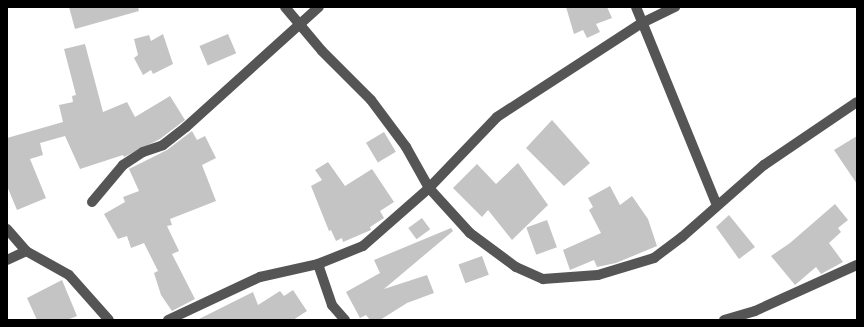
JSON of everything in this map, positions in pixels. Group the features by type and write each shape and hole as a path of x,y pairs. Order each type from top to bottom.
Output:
{"street":[{"path":"285,7 298,24 371,100 406,147 429,188 470,233 516,267 543,279 598,275 654,258 682,237 764,165 857,102"},
{"path":"92,202 123,165 143,152 163,145 186,128 298,24 320,7"},
{"path":"636,7 717,205"},
{"path":"168,320 260,277 318,264 363,246 429,188 497,117 642,23 675,7"},
{"path":"7,229 26,251 69,275 108,320"},
{"path":"7,260 26,251"},
{"path":"318,264 332,305 345,320"},
{"path":"724,320 755,311 857,265"}],"building":[{"path":"69,7 138,7 139,11 75,29"},
{"path":"566,7 607,7 612,18 596,24 600,32 587,38 583,30 574,34"},
{"path":"163,34 173,64 153,74 151,70 143,75 134,58 138,55 134,39 149,35 151,41"},
{"path":"228,34 236,53 208,65 199,46"},
{"path":"85,44 103,112 127,102 135,117 170,96 185,120 160,139 124,157 123,155 80,169 65,136 40,143 43,155 30,159 46,198 17,210 7,186 7,138 63,122 59,105 73,102 72,96 76,95 64,49"},
{"path":"552,120 590,163 564,186 526,148"},
{"path":"192,131 197,140 205,136 216,158 202,165 216,201 170,219 172,225 167,226 179,251 172,254 195,299 172,311 161,295 154,273 158,271 144,243 131,248 127,236 118,239 104,214 125,202 123,197 139,191 129,169 167,150"},
{"path":"384,132 396,152 378,163 366,143"},
{"path":"857,136 857,184 834,150"},
{"path":"328,162 345,186 372,169 394,202 380,211 384,218 370,227 371,230 343,242 342,238 336,241 331,230 329,231 311,186 322,180 315,170"},
{"path":"518,163 548,205 512,240 488,210 482,217 453,188 477,164 496,184"},
{"path":"610,186 620,205 632,196 648,219 657,246 616,263 597,267 594,260 570,270 563,250 601,233 589,210 593,207 588,198"},
{"path":"835,204 848,220 838,228 841,232 829,243 843,262 821,274 816,267 795,285 771,256 790,243"},
{"path":"729,215 755,247 739,259 716,227"},
{"path":"422,218 430,229 416,239 408,228"},
{"path":"547,220 557,247 536,255 526,228"},
{"path":"451,228 453,231 384,289 427,275 434,293 407,303 380,320 370,320 366,315 360,318 346,292 380,273 374,260"},
{"path":"482,256 489,275 465,283 459,265"},
{"path":"62,280 77,316 67,320 37,320 27,298"},
{"path":"293,290 307,311 293,320 197,320 253,292 258,305 280,291 284,296"}]}
